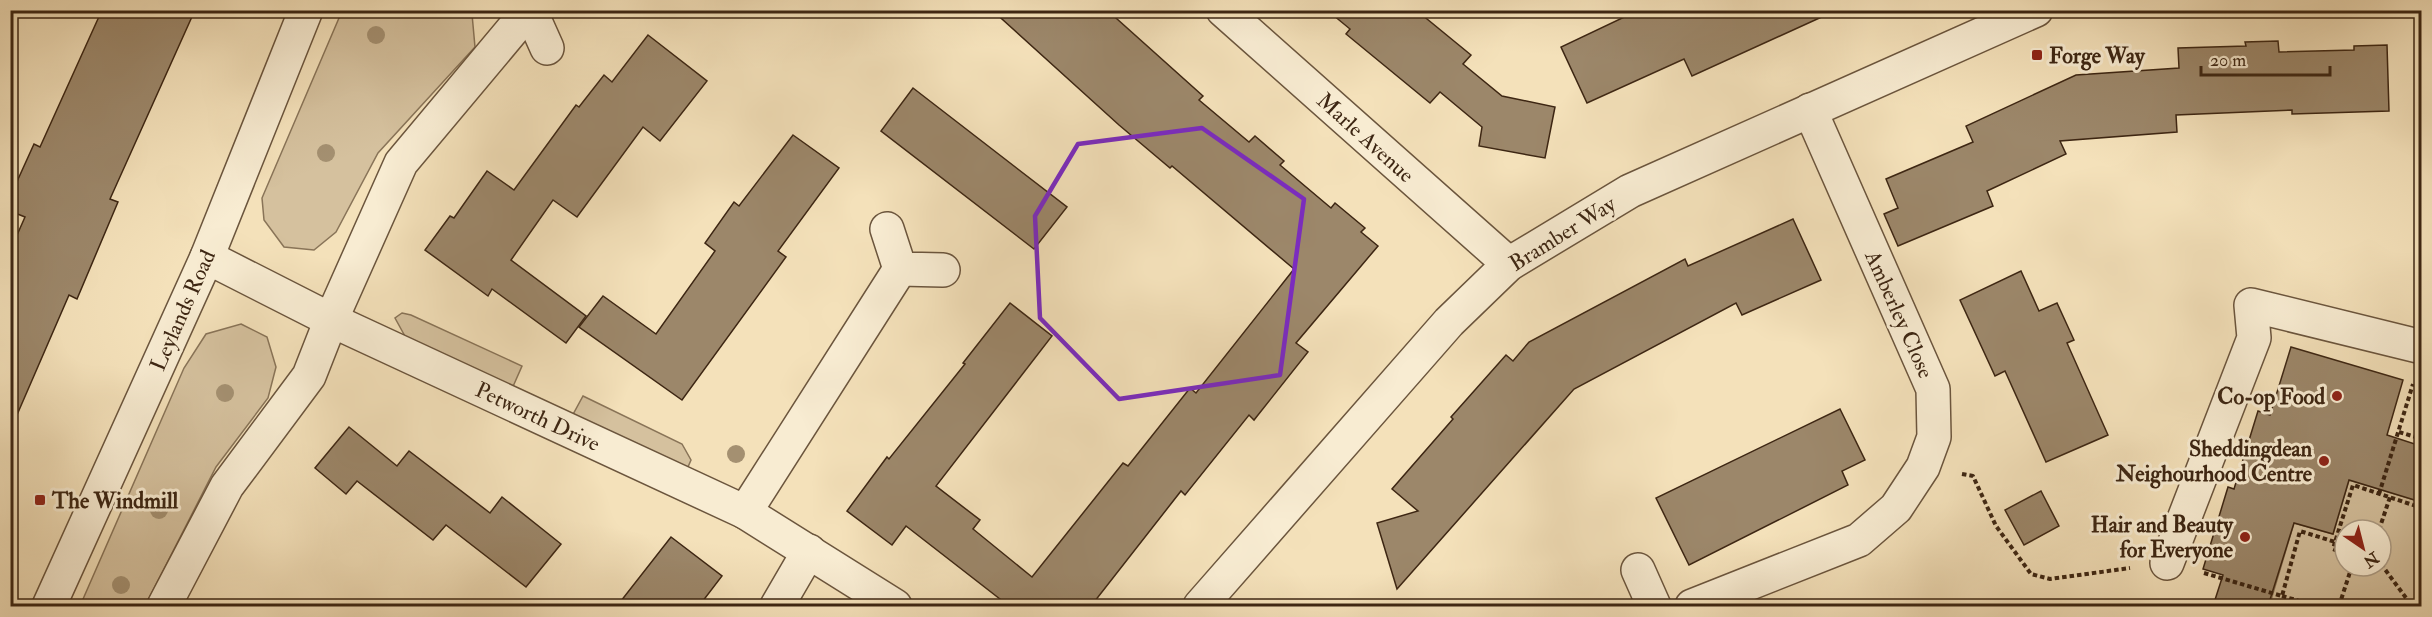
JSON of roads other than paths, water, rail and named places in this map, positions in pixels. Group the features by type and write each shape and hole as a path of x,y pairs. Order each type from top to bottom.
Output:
{"street":[{"name":"Leylands Road","path":"49,606 207,257 306,10"},
{"path":"164,606 227,486 309,376 331,320 401,163 530,10 547,48"},
{"name":"Marle Avenue","path":"1223,10 1509,264"},
{"name":"Bramber Way","path":"1200,606 1275,524 1449,322 1509,264 1630,191 2036,10"},
{"name":"Amberley Close","path":"1692,606 1859,540 1896,508 1923,467 1934,436 1933,389 1810,111"},
{"path":"887,229 900,269"},
{"name":"Petworth Drive","path":"207,257 331,320 745,512 895,606"},
{"path":"900,269 943,270"},
{"path":"745,512 900,269"},
{"path":"2167,562 2254,338 2251,305 2421,347"},
{"path":"777,606 809,551"},
{"path":"1638,570 1654,606"}],"place":[{"name":"Forge Way","path":"2037,55"},
{"name":"Co-op Food","path":"2337,396"},
{"name":"Sheddingdean Neighourhood Centre","path":"2324,461"},
{"name":"The Windmill","path":"40,500"},
{"name":"Hair and Beauty for Everyone","path":"2245,537"}]}
